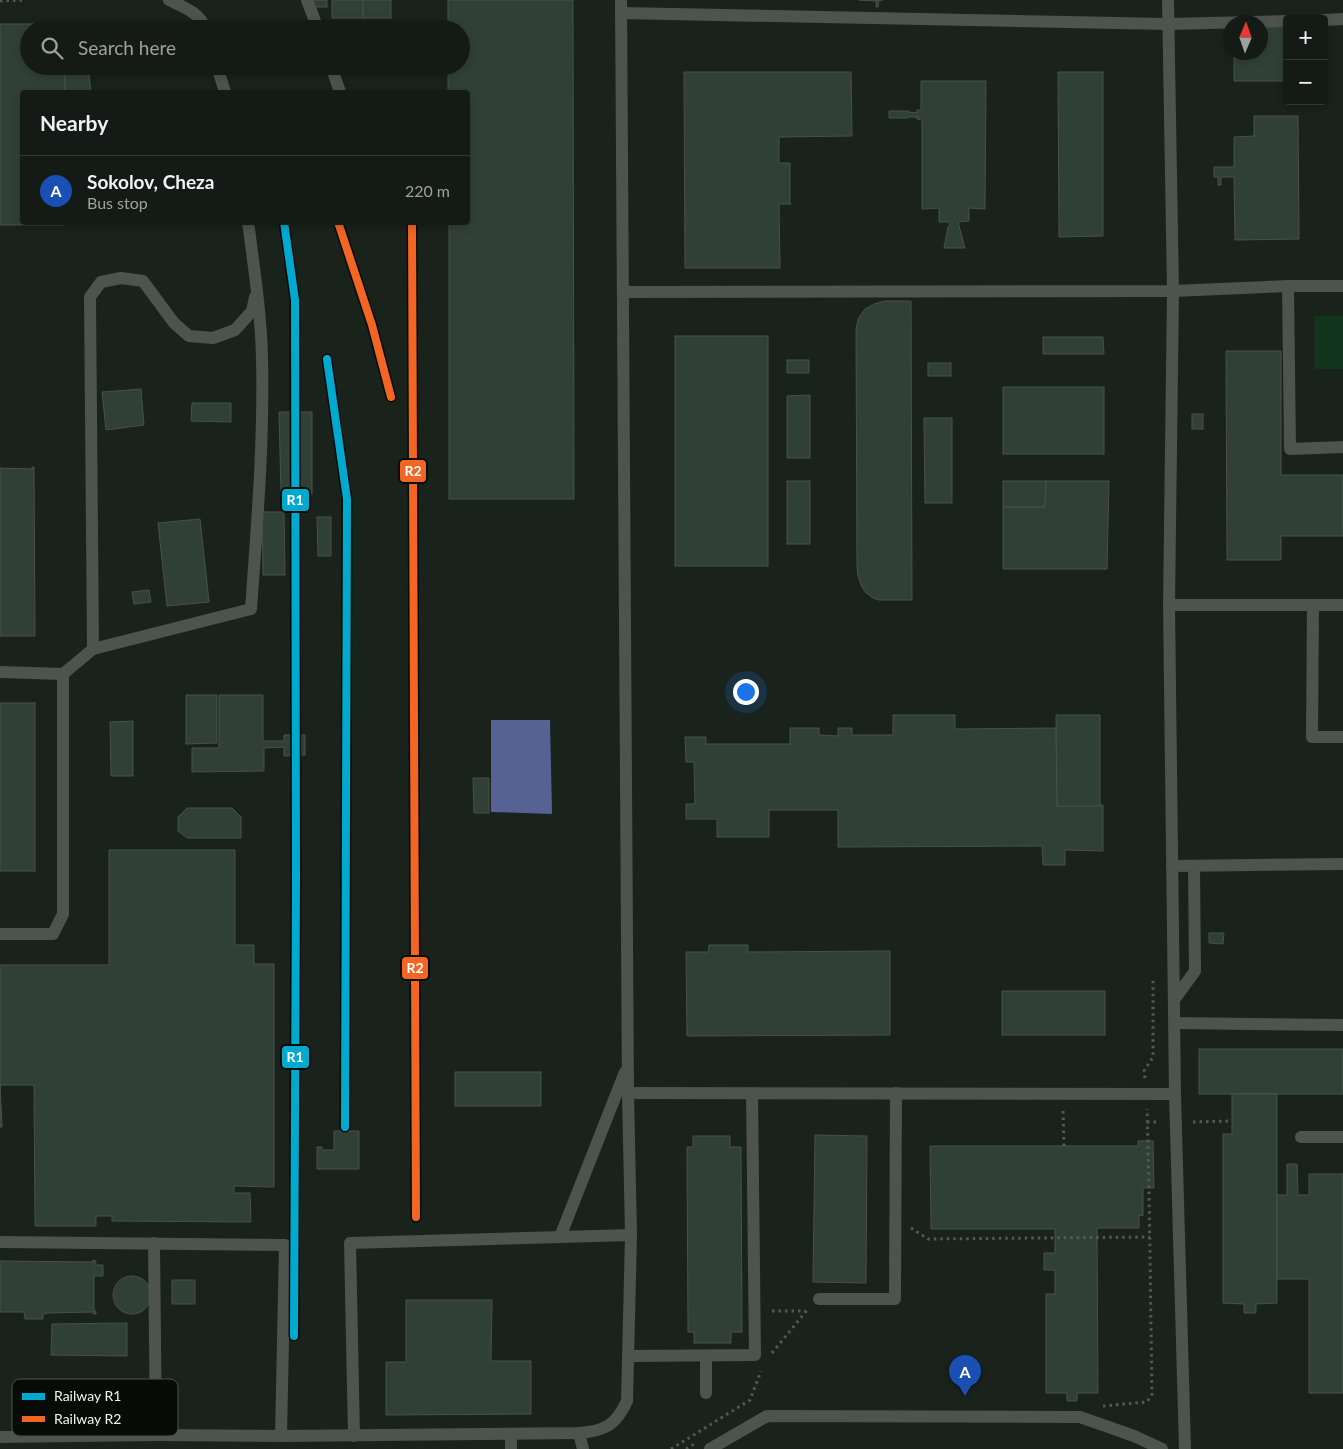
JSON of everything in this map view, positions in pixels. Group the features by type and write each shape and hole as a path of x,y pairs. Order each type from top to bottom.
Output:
{"lane":[{"path":"170,0 190,10 201,20"},
{"path":"307,0 315,20"},
{"path":"1168,0 1173,291 1168,605 1174,1000 1185,1449"},
{"path":"178,1435 354,1436 579,1433 598,1431 613,1422 621,1414 627,1401 630,1235 621,6 1168,24 1283,21"},
{"path":"1328,20 1343,19"},
{"path":"220,75 224,90"},
{"path":"334,75 339,90"},
{"path":"0,672 63,674 93,649 251,609 261,473 262,358 258,288 248,225"},
{"path":"93,649 90,297 101,282 121,278 143,281 174,323 189,336 213,338 235,330 252,311 258,288"},
{"path":"623,292 1173,291 1288,286 1343,286"},
{"path":"1288,286 1290,449 1343,447"},
{"path":"1168,605 1343,605"},
{"path":"1313,605 1312,737 1343,737"},
{"path":"0,934 53,934 63,914 63,674"},
{"path":"1172,866 1343,864"},
{"path":"1174,1000 1195,971 1194,866"},
{"path":"1175,1023 1343,1024"},
{"path":"560,1237 628,1065"},
{"path":"628,1093 1176,1094"},
{"path":"628,1356 756,1355 752,1093"},
{"path":"819,1298 895,1299 896,1093"},
{"path":"1302,1137 1343,1137"},
{"path":"354,1436 350,1243 630,1235"},
{"path":"0,1242 285,1245 281,1436"},
{"path":"154,1243 155,1379"},
{"path":"706,1356 706,1393"},
{"path":"710,1449 767,1416 1080,1417 1134,1436 1162,1449"},
{"path":"579,1433 583,1449"},
{"path":"511,1434 511,1449"},
{"path":"0,1437 78,1436"}],"path":[{"path":"0,1 23,0"},
{"path":"1102,1406 1147,1402 1152,1394 1150,1237 1144,1071 1154,1057 1153,980"},
{"path":"896,1217 928,1240 1150,1237"},
{"path":"770,1355 819,1298"},
{"path":"755,1310 806,1311"},
{"path":"671,1449 750,1400 762,1370"},
{"path":"686,1449 694,1444"}],"green space":[{"path":"1315,316 1343,316 1343,369 1315,369"}],"water":[{"path":"491,720 550,720 552,814 491,812"}],"building":[{"path":"311,0 327,0 327,7 311,7"},
{"path":"332,0 363,0 363,18 332,18"},
{"path":"363,0 391,0 391,18 363,18"},
{"path":"448,0 573,0 574,499 449,499 449,225 470,225 470,90 448,90 448,75 470,75 470,20 448,20"},
{"path":"859,0 879,0 878,7 876,7 876,1"},
{"path":"0,24 20,24 20,75 65,75 65,90 20,90 20,225 0,225"},
{"path":"1268,26 1283,26 1283,81 1234,81 1234,60 1268,60"},
{"path":"684,72 851,72 852,136 779,137 779,163 790,163 790,204 779,204 780,268 685,268"},
{"path":"1058,72 1103,72 1103,236 1059,237"},
{"path":"65,75 89,75 91,90 65,90"},
{"path":"921,81 986,81 985,209 969,208 969,221 958,222 965,248 944,248 950,222 939,222 939,208 922,209 922,120 917,119 917,117 889,118 889,111 917,113 917,110 921,110"},
{"path":"1254,116 1298,116 1299,239 1235,240 1234,177 1221,177 1221,185 1218,185 1218,177 1214,177 1214,167 1234,167 1234,137 1254,136"},
{"path":"885,301 911,301 912,600 879,600 873,598 865,592 861,585 857,566 856,330 858,319 865,309"},
{"path":"675,336 768,336 768,566 675,566"},
{"path":"1043,337 1103,337 1104,354 1043,354"},
{"path":"1226,351 1281,351 1281,475 1343,475 1343,536 1281,536 1281,560 1227,560"},
{"path":"787,360 809,360 809,373 787,373"},
{"path":"928,363 951,363 951,376 928,376"},
{"path":"1003,387 1104,387 1104,454 1003,454"},
{"path":"141,389 144,425 106,430 102,392"},
{"path":"810,395 810,458 787,458 787,396"},
{"path":"192,403 231,403 231,422 191,421"},
{"path":"279,412 312,412 312,494 281,494"},
{"path":"1192,414 1203,414 1203,429 1192,429"},
{"path":"924,418 952,418 952,503 925,503"},
{"path":"34,467 35,636 0,636 0,468 32,469"},
{"path":"787,481 810,481 810,544 787,544"},
{"path":"1003,481 1046,481 1045,507 1003,507"},
{"path":"1046,481 1109,481 1107,569 1003,569 1003,507 1045,507"},
{"path":"262,512 284,512 285,575 263,575"},
{"path":"317,517 331,517 331,556 318,556"},
{"path":"200,519 209,602 167,606 158,523"},
{"path":"149,590 151,602 134,604 132,592"},
{"path":"186,695 217,695 217,743 186,744"},
{"path":"219,695 263,695 263,741 284,741 284,735 305,735 305,755 284,756 284,747 264,748 264,771 192,772 192,748 219,748"},
{"path":"0,703 35,703 35,871 0,871"},
{"path":"893,715 955,715 955,729 1056,728 1057,806 1103,805 1103,851 1065,850 1065,865 1043,865 1042,846 838,847 838,810 769,810 769,837 717,837 717,819 686,819 686,804 695,804 694,762 686,762 685,737 706,737 706,744 790,744 790,728 819,728 819,735 838,736 838,728 852,728 852,735 893,735"},
{"path":"1056,715 1100,715 1100,806 1057,806"},
{"path":"133,721 133,776 111,776 110,722"},
{"path":"473,778 489,778 489,813 474,813"},
{"path":"187,808 232,808 241,817 241,838 187,838 178,831 178,817"},
{"path":"109,850 235,850 235,945 254,945 254,964 274,964 274,1187 234,1186 234,1193 250,1193 251,1222 112,1221 112,1216 96,1216 96,1226 35,1226 34,1085 0,1086 0,965 109,965"},
{"path":"1209,933 1224,933 1223,944 1209,943"},
{"path":"709,945 748,945 748,952 890,951 890,1035 687,1036 686,952 708,952"},
{"path":"1002,991 1105,991 1105,1035 1002,1035"},
{"path":"1199,1049 1343,1049 1343,1094 1199,1094"},
{"path":"455,1072 541,1072 541,1106 455,1106"},
{"path":"0,1086 2,1124 2,1127 0,1127"},
{"path":"1232,1094 1277,1094 1277,1303 1256,1304 1256,1313 1244,1313 1244,1304 1223,1303 1223,1134 1232,1134"},
{"path":"334,1131 359,1131 359,1169 317,1169 317,1147 322,1147 322,1150 334,1150"},
{"path":"815,1135 867,1136 866,1283 813,1282"},
{"path":"693,1136 730,1136 730,1147 741,1147 742,1332 731,1332 731,1343 694,1343 694,1332 688,1332 687,1147 693,1147"},
{"path":"1138,1141 1153,1141 1154,1188 1143,1188 1143,1216 1139,1215 1139,1228 1097,1228 1098,1393 1077,1393 1077,1401 1067,1401 1067,1393 1046,1393 1046,1294 1055,1294 1055,1270 1044,1270 1044,1253 1055,1253 1055,1229 931,1229 930,1146 1138,1146"},
{"path":"1287,1164 1297,1164 1298,1195 1309,1195 1309,1174 1343,1174 1343,1393 1309,1393 1309,1279 1277,1279 1277,1195 1287,1195"},
{"path":"93,1260 96,1261 94,1265 103,1265 103,1276 94,1276 94,1311 96,1311 96,1314 93,1314 94,1312 46,1313 43,1314 43,1319 25,1319 24,1312 0,1312 0,1261 93,1262"},
{"path":"132,1276 146,1281 151,1295 146,1309 132,1314 118,1309 113,1295 118,1281"},
{"path":"172,1280 195,1280 195,1304 172,1304"},
{"path":"406,1300 492,1300 491,1361 531,1361 531,1414 386,1415 386,1362 406,1362"},
{"path":"127,1323 127,1356 51,1355 52,1324"}],"rail line":[{"name":"R1","path":"284,225 295,300 296,879 294,1336"},
{"name":"R2","path":"339,225 372,325 391,397"},
{"name":"R2","path":"412,225 416,1217"},
{"name":"R1","path":"327,359 347,499 345,1127"}],"place":[{"name":"Sokolov, Cheza","path":"965,1396"}]}
